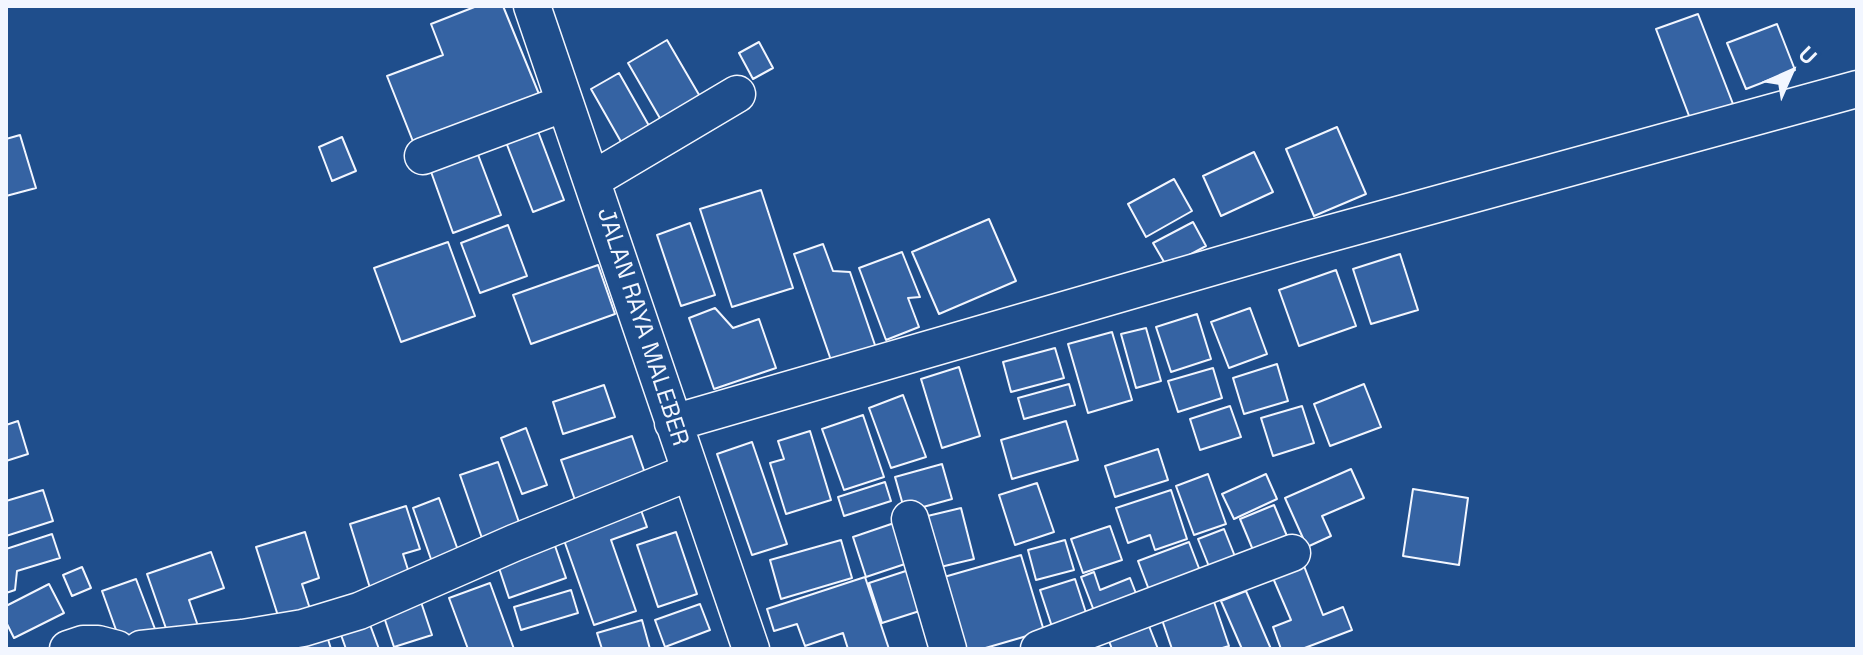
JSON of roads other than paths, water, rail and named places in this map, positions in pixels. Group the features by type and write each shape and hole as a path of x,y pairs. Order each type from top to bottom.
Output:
{"street":[{"name":"JALAN RAYA MALEBER","path":"532,6 751,649"},
{"path":"673,423 1485,191 1857,89"},
{"path":"592,180 737,94"},
{"path":"423,156 565,103"},
{"path":"141,649 303,628 359,611 514,543 690,472"},
{"path":"910,519 948,649"},
{"path":"1039,649 1292,553"},
{"path":"68,649 83,644 117,649"}]}
